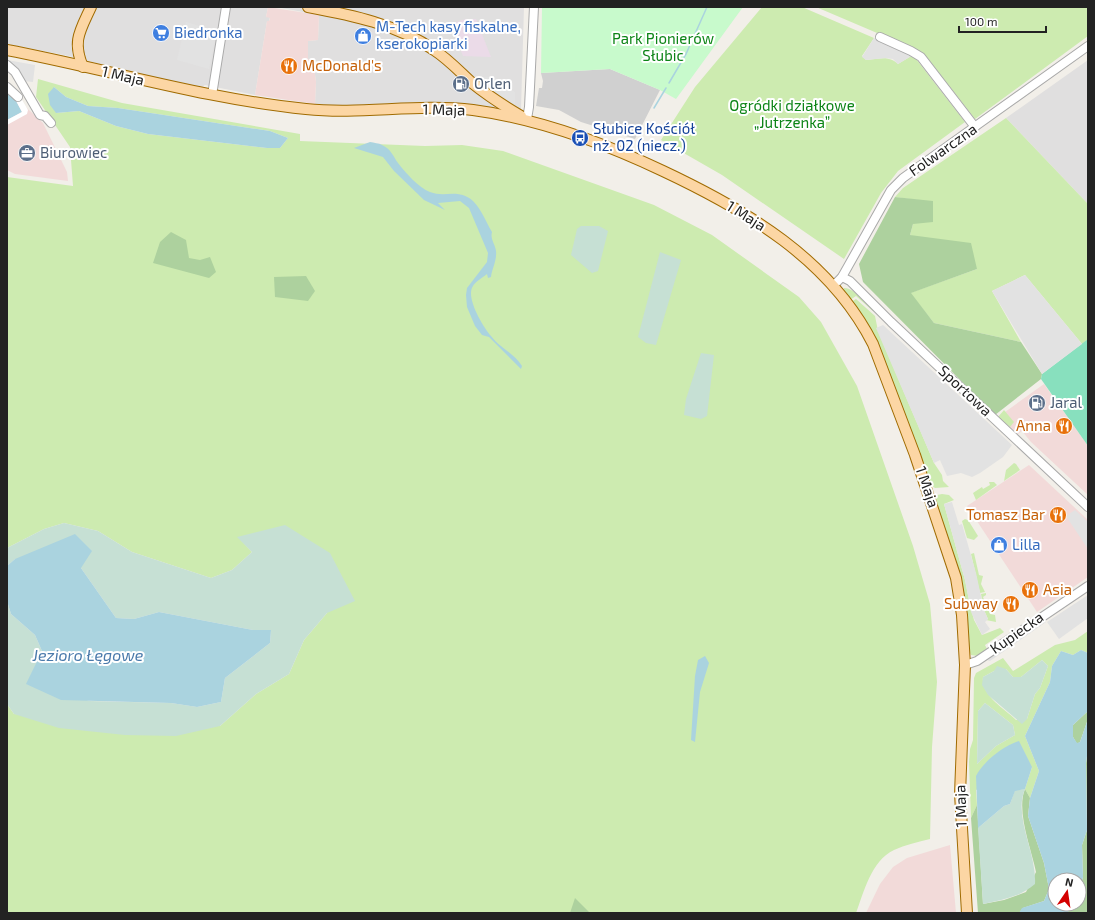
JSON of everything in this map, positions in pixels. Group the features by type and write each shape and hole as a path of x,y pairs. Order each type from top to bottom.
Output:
{"main road":[{"path":"83,67 78,52 77,39 91,7"},
{"path":"308,7 371,21 414,38 434,50 482,91 527,119"},
{"name":"1 Maja","path":"7,50 212,95 318,110 441,108 476,111 527,119 566,131 633,157 738,209 786,242 833,286 855,314 873,344 935,510 956,578 962,615 965,664 960,794 967,913"},
{"path":"476,111 484,103 482,91"}],"street":[{"path":"212,95 226,7"},
{"path":"527,119 529,107 534,7"},
{"path":"880,37 921,57 975,127"},
{"name":"Folwarczna","path":"833,286 842,277 891,190 902,178 1088,46"},
{"path":"7,65 15,72 40,115 45,116 51,123"},
{"path":"7,87 18,97"},
{"name":"Sportowa","path":"842,277 850,281 891,322 1088,507"},
{"name":"Kupiecka","path":"965,664 977,661 1088,586"}],"shaded area":[{"path":"7,7 268,7 266,17 270,17 269,21 267,21 255,95 205,85 202,87 166,81 69,56 7,44"},
{"path":"268,7 319,15 318,40 308,41 308,59 313,60 316,82 315,104 255,95 267,21 269,21 270,18 266,17"},
{"path":"276,7 524,7 521,109 431,103 331,106 315,104 316,82 313,60 308,59 308,41 318,40 319,15"},
{"path":"466,19 476,19 491,57 463,56 450,24"},
{"path":"186,22 217,31 209,69 177,60"},
{"path":"874,38 913,55 898,64 893,59 886,58 866,60 862,57"},
{"path":"7,60 35,65 33,82 23,81"},
{"path":"1088,60 1088,204 1006,118"},
{"path":"610,69 660,90 635,139 581,122 559,110 536,106 539,88 542,88 543,81 541,73"},
{"path":"473,77 490,77 515,92 515,107"},
{"path":"16,98 43,123 67,172 68,181 15,174 7,170 7,121"},
{"path":"1025,275 1082,344 1042,374 992,291"},
{"path":"883,325 1012,445 1003,457 972,477 961,473 947,476 940,460 934,463 876,328"},
{"path":"1044,384 1088,446 1088,495 1031,442 1022,431 1018,434 998,417"},
{"path":"1029,465 1088,520 1088,577 1037,612 967,506"},
{"path":"952,502 959,525 962,524 976,573 984,610 988,619 985,622 990,629 982,635 971,612 970,605 974,604 973,600 969,601 965,580 944,504"},
{"path":"1075,510 1088,522 1088,549 1066,516"},
{"path":"1088,595 1088,618 1059,639 1047,622"},
{"path":"1041,620 1046,622 990,661 984,659"},
{"path":"950,845 956,913 866,913 880,884 893,867 907,858"}],"green space":[{"name":"Park Pionierów Słubic","path":"542,7 743,7 676,99 660,90 610,69 541,73"},
{"name":"Ogródki działkowe „Jutrzenka”","path":"762,7 802,7 874,38 862,56 866,60 879,58 891,59 898,64 913,55 965,122 898,171 881,193 844,259 722,175 661,140 695,87"},
{"path":"816,7 1088,7 1088,36 975,119 929,60 917,50"},
{"path":"38,79 122,103 300,134 300,141 425,146 462,145 503,151 654,205 712,235 799,297 821,322 857,386 913,546 930,604 937,682 932,747 930,839 894,850 879,862 869,878 856,913 7,913 7,704 14,714 220,726 256,694 289,674 304,640 327,613 238,537 252,552 232,570 211,578 132,552 98,531 64,523 44,529 7,548 7,177 73,186 70,147 36,97","holes":["54,87 66,97 88,106 118,108 270,131 288,138 280,148 267,148 148,134 116,126 79,111 56,113"]},
{"path":"1006,118 1088,204 1088,339 1082,344 1025,275 992,291 1021,342 934,323 910,293 977,269 910,235 913,224 933,202 895,197 903,188"},
{"path":"895,197 933,201 933,222 913,224 910,235 971,243 977,269 911,293 934,323 1021,342 1042,374 1041,379 995,415 863,282 859,264"},
{"path":"581,226 599,226 608,231 598,271 592,273 571,255 577,229"},
{"path":"171,232 186,240 189,258 200,260 210,257 216,272 209,278 153,263 160,242"},
{"path":"660,252 681,260 656,345 646,343 638,337"},
{"path":"306,276 315,291 308,301 275,297 274,277"},
{"path":"844,288 848,288 856,293 874,312 856,296 850,300 843,291"},
{"path":"856,299 875,316 878,331 934,463 942,475 943,481 949,487 935,488 930,484 851,302"},
{"path":"1088,339 1088,446 1041,379 1042,374"},
{"path":"701,353 714,355 707,416 701,419 684,415 686,399"},
{"path":"1004,410 1014,422 1010,427 998,417"},
{"path":"1014,463 1020,470 1004,481 1006,470"},
{"path":"989,482 994,482 997,485 976,500 973,493 982,487 983,489 990,485"},
{"path":"937,495 949,495 954,500 944,504 969,600 973,600 974,604 970,605 974,620 982,635 1000,628 1004,632 985,645 988,651 978,656 971,655 969,651 935,500"},
{"path":"965,519 968,520 978,536 974,540 967,538 962,521"},
{"path":"64,523 98,531 132,552 211,578 232,570 252,552 237,537 285,525 330,553 355,601 327,613 304,640 289,674 256,694 220,726 176,736 125,735 59,728 14,714 7,704 7,601 11,614 35,635 42,651 27,684 90,701 171,703 197,707 221,702 225,678 270,643 271,630 253,630 159,612 134,619 116,618 81,568 15,559 7,566 7,548 44,529"},
{"path":"974,553 979,575 983,576 981,584 985,592 980,593 971,554"},
{"path":"986,593 983,597 990,614 995,615 996,622 986,620 988,619 984,610 981,594"},
{"path":"1088,631 1088,653 1081,650 1073,655 1061,651 1052,666 1050,682 1025,736 1039,771 1030,798 1025,789 1032,767 976,790 977,805 971,818 969,762 970,749 973,740 974,678 976,673 1003,658 1013,671 1055,645 1075,640","holes":["1042,660 1048,666 1040,688 1035,694 1027,719 1016,720 989,696 983,684 983,677 994,671 1006,669 1013,677 1021,677","985,703 1013,725 1015,735 996,746 977,764 978,711"]},
{"path":"1042,660 1048,666 1040,688 1035,694 1027,719 1022,724 988,695 982,685 983,677 994,671 997,666 1006,669 1013,677 1021,677"},
{"path":"985,703 1013,725 1015,735 996,746 977,764 978,711"},
{"path":"1088,711 1088,719 1080,742 1077,744 1073,737 1073,725"},
{"path":"1088,749 1088,913 1067,913 1087,912 1087,872 1083,872 1082,845 1087,830 1086,763"},
{"path":"1025,789 1030,798 1028,816 1044,863 1047,879 1047,894 1044,901 1023,908 1019,913 978,913 971,818 977,805 983,904 1004,900 1026,892 1036,872 1023,819 1023,798"},
{"path":"1025,789 1022,800 1023,823 1033,860 1035,884 1017,895 983,904 978,828 1004,806 1010,804 1015,790"},
{"path":"575,898 590,913 570,913"}],"water":[{"path":"54,87 66,97 88,106 118,108 270,131 288,138 280,148 267,148 148,134 116,126 79,111 56,113 50,105 48,94"},
{"path":"7,92 15,99 22,112 7,120"},
{"path":"370,142 379,144 388,149 408,175 426,190 436,194 462,195 473,201 479,208 492,232 496,255 491,277 488,278 487,274 473,286 471,297 476,312 488,332 499,344 519,361 522,366 521,369 489,337 482,335 475,326 467,307 467,288 487,262 488,253 469,208 460,201 438,203 445,210 424,200 394,171 383,157 354,148"},
{"name":"Jezioro Łęgowe","path":"75,534 92,551 81,568 116,618 134,619 159,612 253,630 271,630 270,643 225,678 221,702 197,707 171,703 61,700 26,684 42,651 35,635 11,614 7,601 7,566 15,559"},
{"path":"1081,650 1088,653 1088,711 1073,725 1073,737 1077,743 1080,742 1088,719 1088,749 1086,763 1087,830 1082,845 1083,872 1047,872 1047,879 1044,863 1028,816 1030,798 1039,771 1025,736 1050,682 1052,666 1061,651 1073,655"},
{"path":"705,656 709,663 700,692 695,742 691,740 695,676 698,660"},
{"path":"1019,741 1032,767 1025,789 1015,791 1010,804 1004,806 978,828 976,776 983,765 994,755"},
{"path":"1047,894 1047,912 1068,912 1019,913 1022,908 1044,901"}],"pier":[{"path":"7,83 18,93 28,110 27,114 7,125 7,120 22,112 15,99 7,92"}],"waterway":[{"path":"669,83 686,54 707,7"},
{"path":"654,108 666,88"}],"place":[{"name":"Biedronka","path":"161,33"},
{"name":"M-Tech kasy fiskalne, kserokopiarki","path":"363,36"},
{"name":"McDonald's","path":"289,66"},
{"name":"Orlen","path":"461,84"},
{"name":"Słubice Kościół nż. 02 (niecz.)","path":"580,138"},
{"name":"Biurowiec","path":"27,153"},
{"name":"Jaral","path":"1037,403"},
{"name":"Anna","path":"1064,426"},
{"name":"Tomasz Bar","path":"1058,515"},
{"name":"Lilla","path":"999,545"},
{"name":"Asia","path":"1030,590"},
{"name":"Subway","path":"1011,604"}]}
